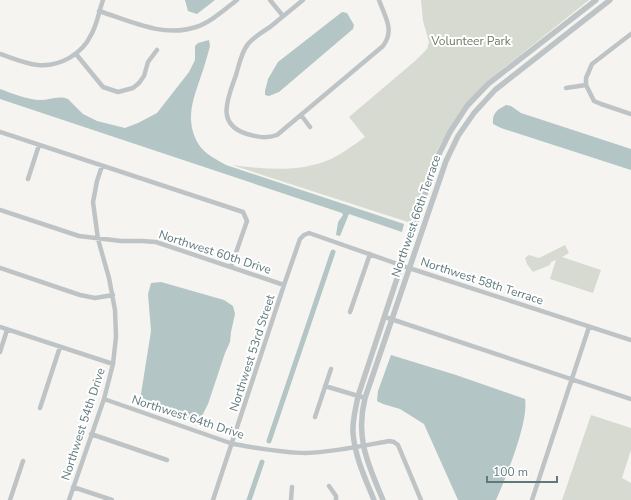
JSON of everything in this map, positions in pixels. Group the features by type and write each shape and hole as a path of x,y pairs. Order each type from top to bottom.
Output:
{"street":[{"path":"0,54 26,63 51,65 76,54 92,35 103,0"},
{"path":"99,11 147,27 178,31 196,27 211,20 237,0"},
{"path":"270,0 283,16"},
{"path":"303,0 256,37 244,52 226,104 227,119 237,130 260,137 268,138 277,135 383,46 387,41 390,28 378,0"},
{"name":"Northwest 66th Terrace","path":"374,500 360,465 355,447 353,432 358,396 437,158 450,132 467,106 488,84 596,0"},
{"name":"Northwest 66th Terrace","path":"383,500 368,463 363,446 361,431 362,412 365,398 446,161 458,136 474,113 495,90 610,0"},
{"path":"631,34 592,64 586,78 586,86 594,101 631,114"},
{"path":"76,54 103,87 118,92 132,88 139,83 144,76 148,62 157,50"},
{"path":"566,88 586,86"},
{"path":"301,115 310,128"},
{"path":"0,132 243,212 246,216 247,222 231,267"},
{"path":"28,179 39,145"},
{"name":"Northwest 54th Drive","path":"69,500 104,399 112,364 116,337 113,296 98,239 93,202 97,180 102,166"},
{"path":"423,200 431,203"},
{"name":"Northwest 60th Drive","path":"0,210 79,236 98,239 156,242 284,284"},
{"name":"Northwest 58th Terrace","path":"304,235 309,233 409,268 631,340"},
{"name":"Northwest 53rd Street","path":"213,500 284,284 300,239 304,235"},
{"path":"350,312 370,254"},
{"path":"0,268 80,295 95,298 113,296"},
{"path":"384,317 631,399"},
{"path":"532,500 589,326"},
{"path":"0,327 112,364"},
{"path":"0,352 7,330"},
{"path":"40,408 60,347"},
{"path":"315,417 331,369"},
{"path":"325,386 365,398"},
{"name":"Northwest 64th Drive","path":"104,399 232,444 280,452 334,450 389,441 394,442 398,445 421,500"},
{"path":"92,434 168,460"},
{"path":"10,500 23,461"},
{"path":"329,486 336,496 336,500"},
{"path":"73,487 112,500"},
{"path":"291,500 292,487"}],"green space":[{"name":"Volunteer Park","path":"421,0 589,0 485,83 454,122 441,143 433,159 411,223 232,165 269,169 307,166 331,159 365,137 349,117 427,49 429,42 423,21"},
{"path":"565,245 569,253 562,257 601,270 593,293 550,279 556,260 551,262 550,265 533,272 527,264 525,258 529,255 539,258"},
{"path":"591,415 631,428 631,450 622,478 631,483 631,500 562,500"}],"shaded area":[{"path":"185,0 215,0 197,14 188,11"},
{"path":"342,12 347,13 354,25 353,29 279,92 269,96 265,95 268,79 278,62"},
{"path":"209,40 210,46 194,96 191,112 192,128 195,137 204,151 226,165 404,224 402,232 349,214 340,236 336,235 338,222 343,215 342,213 0,99 0,89 35,100 64,98 68,99 83,114 97,121 125,128 157,113 189,72 195,60 195,46 198,43"},
{"path":"506,105 511,106 521,113 631,149 631,170 501,128 493,124 494,114"},
{"path":"161,282 224,300 233,306 235,314 230,342 208,404 200,420 196,421 145,402 141,394 151,331 148,294 151,283"},
{"path":"391,355 456,375 525,399 524,421 516,450 496,500 458,500 424,424 400,409 377,401 378,391"}],"waterway":[{"path":"269,441 333,252"},
{"path":"249,500 262,462"}]}
